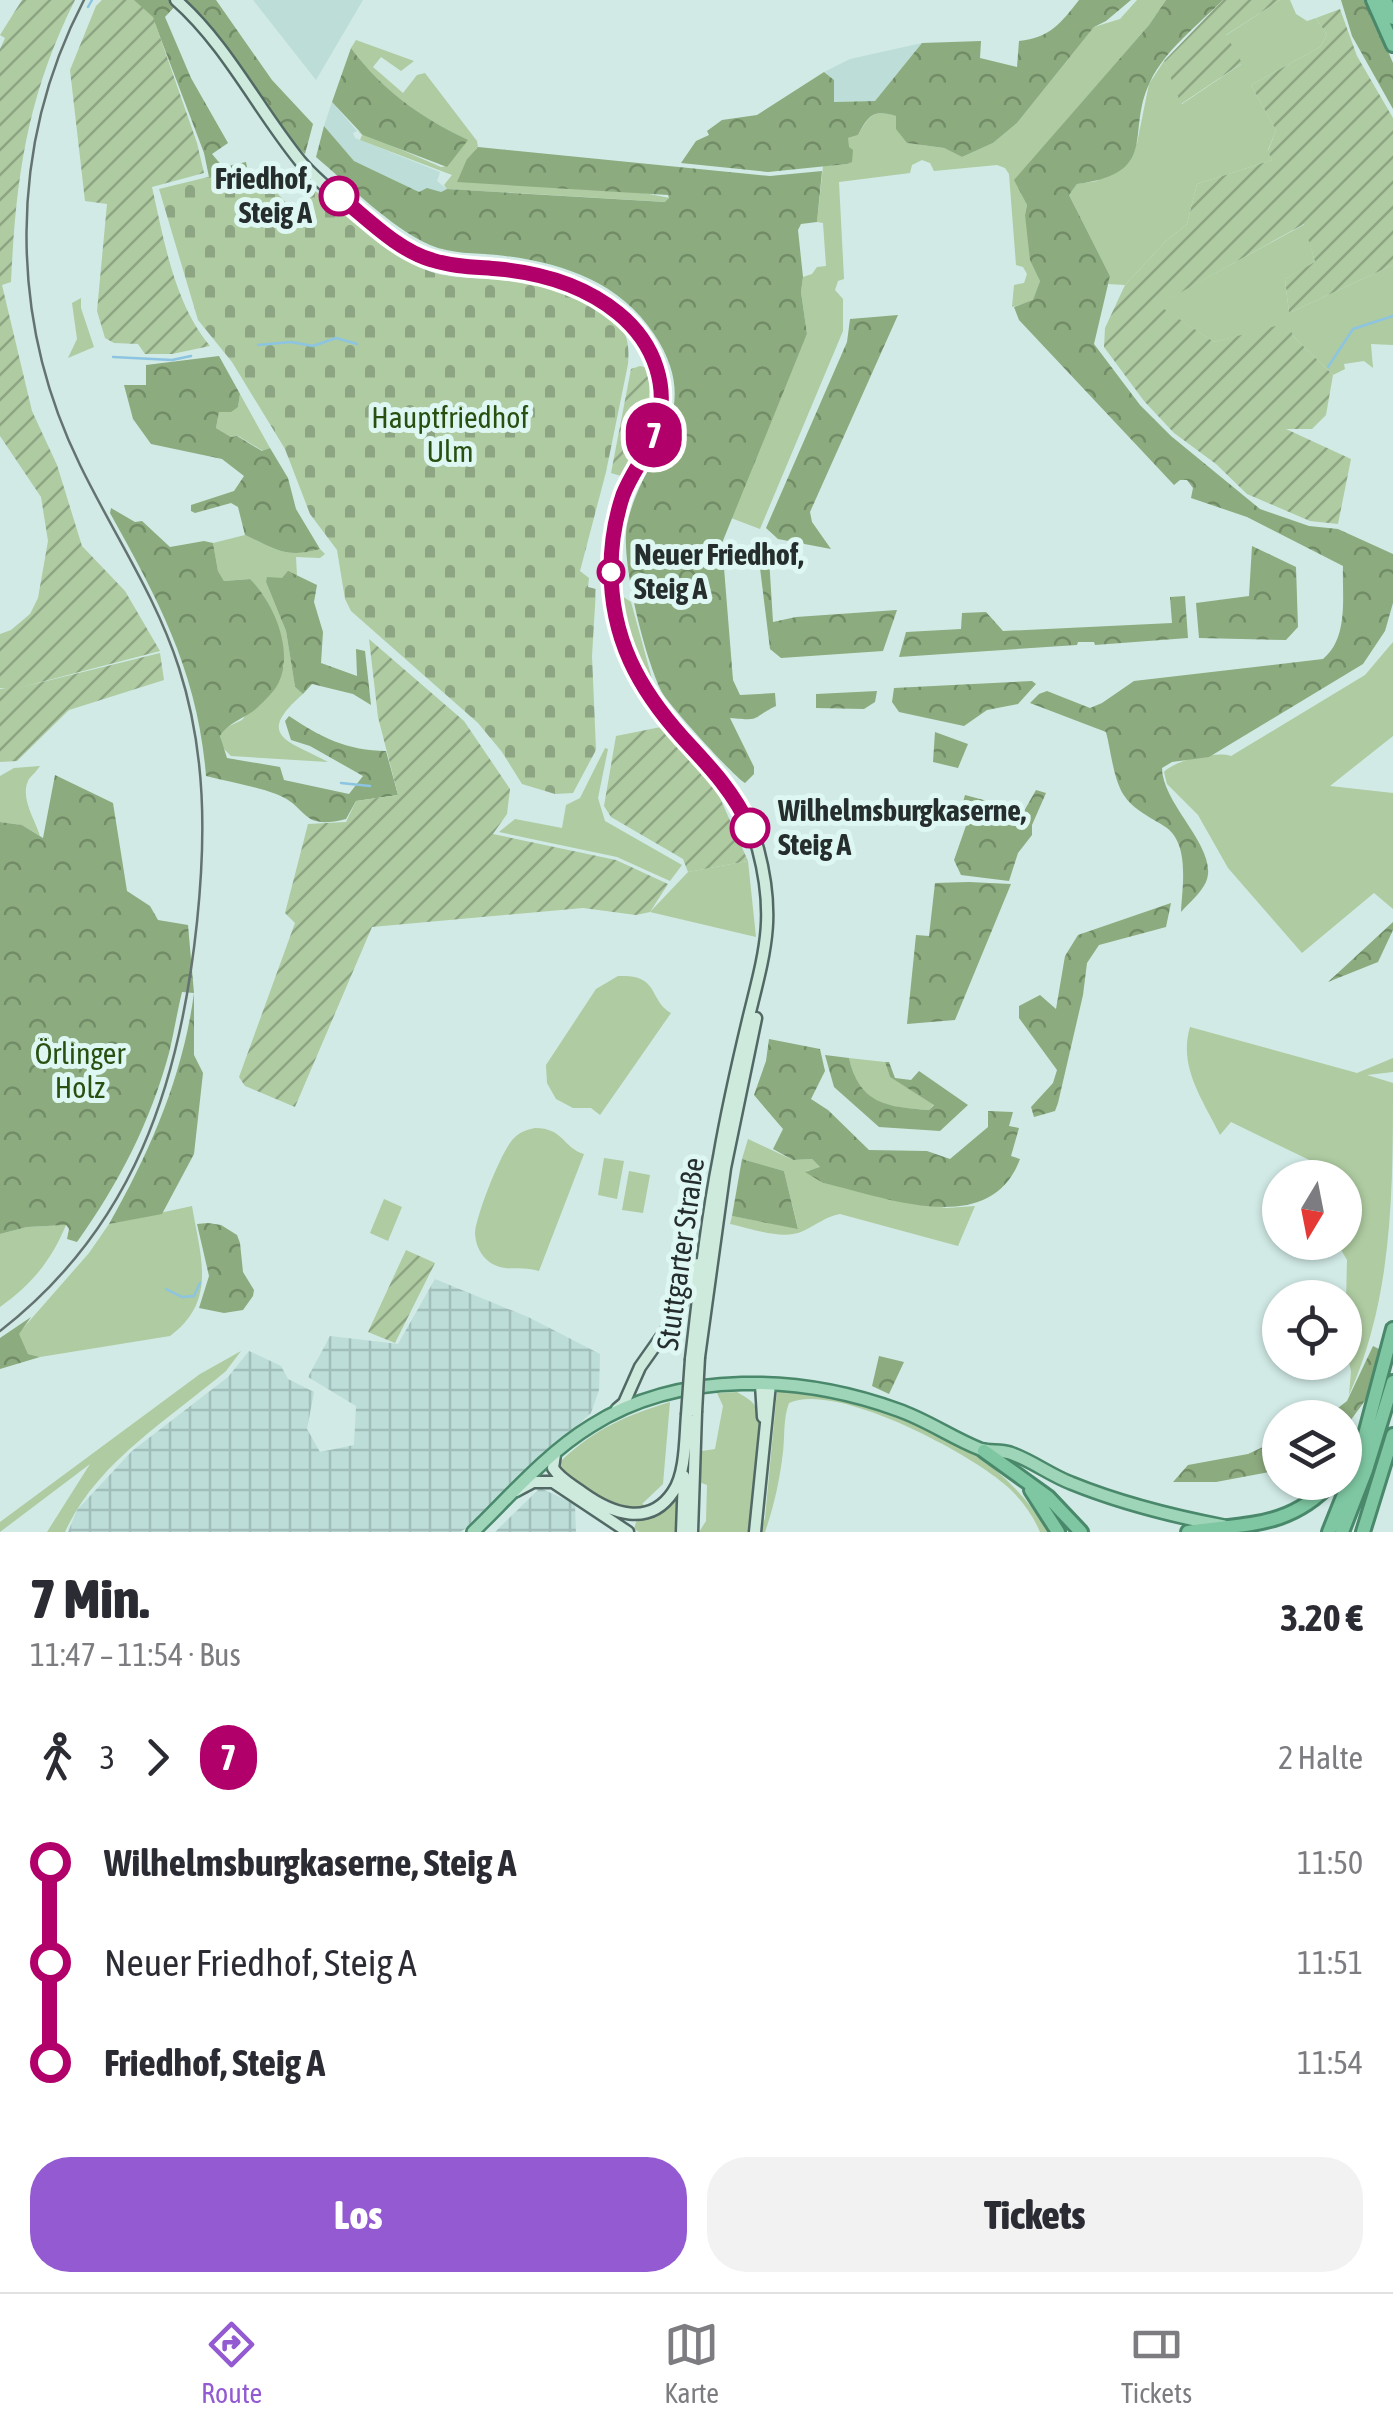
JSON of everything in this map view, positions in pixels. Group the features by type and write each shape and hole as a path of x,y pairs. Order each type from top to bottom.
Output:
{"highway":[{"path":"1373,0 1393,45"},
{"path":"1385,0 1393,18"},
{"path":"1329,1532 1345,1497 1393,1329"},
{"path":"1342,1532 1393,1382"},
{"path":"1362,1432 1369,1419"},
{"path":"1364,1532 1393,1435"},
{"path":"984,1451 1048,1497 1081,1532"},
{"path":"1024,1480 1058,1532"},
{"path":"1188,1532 1275,1521 1312,1500"}],"main road":[{"name":"Stuttgarter Straße","path":"176,0 205,28 312,174 403,246 436,262 520,272 572,287 616,311 646,344 658,372 661,406 654,435 624,493 614,526 611,570 615,618 624,650 641,686 729,789 752,834 763,871 768,913 757,1012 695,1358"},
{"name":"Stuttgarter Straße","path":"682,1532 704,1250 718,1157 759,987"},
{"path":"473,1532 554,1454 624,1403 684,1300 704,1250"},
{"path":"612,1414 679,1390 766,1384 814,1388 873,1402 927,1422 984,1451 1008,1453 1111,1498 1233,1528"},
{"path":"765,1426 760,1406 766,1384"},
{"path":"754,1532 766,1384"},
{"path":"738,1385 760,1406"},
{"name":"Stuttgarter Straße","path":"692,1413 692,1532"},
{"path":"554,1454 553,1468 558,1476 594,1501 619,1514 643,1514 667,1500 679,1482 692,1413"},
{"path":"539,1469 628,1532"},
{"path":"515,1492 534,1482 554,1482"},
{"path":"693,1518 700,1532"},
{"path":"746,1532 757,1518"}],"shaded area":[{"path":"253,0 363,0 316,80"},
{"path":"922,43 875,101 834,102 834,80 824,72 850,59"},
{"path":"332,102 357,131 353,133 355,138 440,172 437,181 447,189 419,192 354,161 324,126"},
{"path":"435,1279 528,1317 600,1354 599,1390 591,1413 468,1527 460,1532 68,1532 77,1510 132,1451 228,1377 249,1351 281,1366 288,1379 314,1392 307,1429 320,1452 354,1445 356,1406 308,1377 330,1336 398,1344"},
{"path":"540,1488 575,1504 576,1532 495,1532"}],"green space":[{"path":"22,0 75,0 35,103 16,207 11,282 2,285 32,411 57,465 82,546 125,591 160,651 18,688 160,653 164,680 69,710 17,761 0,762 0,689 6,688 0,688 0,634 30,614 38,598 48,541 41,497 0,436 0,49 5,38 0,35"},
{"path":"102,0 134,0 153,17 197,143 204,173 152,187 179,291 210,346 172,354 145,354 138,344 114,343 105,338 97,311 107,204 85,201 70,70"},
{"path":"114,0 216,0 272,80 313,124 305,154 289,140 242,78 210,28 178,3 165,17 191,78 228,143 212,154 223,167 246,162 247,167 209,177 204,153 154,21"},
{"path":"1079,0 1131,0 1094,27 1017,123 993,143 962,157 944,148 907,143 896,129 896,116 882,113 872,115 858,135 848,138 853,150 852,162 847,164 768,172 681,163 696,141 709,135 707,131 722,120 757,115 824,72 834,80 834,102 875,101 922,43 981,41 980,58 1017,67 1019,41 1039,37 1054,28"},
{"path":"1137,0 1166,0 1149,25 1015,180 1027,205 1025,215 1040,281 1033,301 1012,307 1014,285 1024,283 1027,274 1016,265 1009,174 1005,168 997,165 934,171 930,163 922,160 912,165 910,173 839,182 844,279 838,281 835,290 843,299 843,331 760,529 731,518 807,334 801,292 803,277 826,266 823,223 817,222 823,166 847,164 848,138 858,135 869,118 883,113 897,116 907,143 944,148 962,157 993,143 1017,123 1094,27 1120,19"},
{"path":"1166,0 1223,0 1156,70 1143,101 1136,148 1130,160 1120,171 1103,179 1077,184 1069,195 1110,276 1094,344 1140,405 1171,436 1260,509 1309,526 1338,529 1393,554 1393,603 1385,631 1363,664 1209,757 1172,762 1162,768 1164,782 1198,841 1208,869 1204,886 1181,912 1183,868 1179,845 1167,828 1123,794 1106,732 1030,703 1047,691 1090,708 1134,681 1323,659 1337,640 1340,628 1343,566 1247,517 1191,498 1193,488 1187,480 1174,485 1019,320 1014,307 1033,300 1040,281 1030,260 1027,205 1014,180 1149,25"},
{"path":"1223,0 1280,0 1226,35 1242,63 1181,104 1164,61"},
{"path":"1280,0 1290,0 1296,14 1307,21 1316,18 1327,35 1320,47 1251,85 1276,130 1268,150 1272,160 1197,184 1187,224 1125,285 1108,284 1110,276 1069,195 1077,184 1097,181 1137,143 1149,84 1164,61 1182,104 1241,64 1225,36"},
{"path":"1341,0 1366,0 1393,63 1393,109 1352,36"},
{"path":"1340,9 1357,56 1393,118 1393,265 1289,313 1285,279 1315,262 1304,224 1158,305 1214,342 1287,323 1294,337 1333,375 1326,415 1312,429 1286,429 1351,459 1338,524 1310,521 1247,494 1216,464 1174,433 1144,401 1104,347 1105,328 1125,285 1187,224 1197,184 1272,160 1268,151 1276,130 1251,85 1320,47 1327,35 1316,18"},
{"path":"356,40 414,61 401,71 381,57 373,67 403,93 417,75 425,73 477,141 478,147 467,159 670,198 666,202 447,189 444,185 452,175 360,140 362,135 358,131 441,167 447,166 467,140 389,90 351,48"},
{"path":"351,48 404,102 468,140 447,167 363,135 332,102"},
{"path":"324,126 354,161 419,192 427,188 441,192 447,189 665,202 669,198 457,182 467,159 478,147 770,176 822,171 817,222 801,224 798,230 807,334 722,543 733,680 740,695 775,693 776,706 756,718 730,718 754,767 754,774 745,783 663,694 642,636 631,586 627,525 673,411 675,388 669,363 654,334 623,300 585,277 520,258 446,250 400,228 316,157"},
{"name":"Hauptfriedhof Ulm","path":"250,168 260,182 265,180 293,210 302,206 314,190 412,264 457,277 510,280 554,290 600,309 624,331 628,364 580,571 589,578 588,587 596,589 592,656 596,750 573,793 555,794 522,784 478,723 351,611 345,599 337,550 310,514 285,449 232,362 198,320 159,189 212,176 240,174"},
{"path":"1305,224 1315,263 1285,279 1289,313 1393,265 1393,345 1371,344 1373,368 1364,361 1344,364 1345,369 1333,375 1294,337 1287,324 1214,342 1157,305"},
{"path":"81,298 94,347 68,358 77,339 72,303"},
{"path":"898,315 810,512 812,522 831,549 778,539 766,528 847,342 850,319"},
{"path":"219,356 240,394 238,407 231,412 219,412 216,428 262,451 270,448 288,478 296,509 320,549 289,553 245,535 238,507 231,503 191,511 191,505 234,491 244,476 222,459 151,444 133,419 124,385 146,385 146,365"},
{"path":"648,368 647,411 621,476 611,473 631,369"},
{"path":"240,394 270,448 263,451 216,428 219,412 238,407"},
{"path":"111,508 135,522 142,521 170,547 213,543 224,581 250,579 273,613 284,655 279,682 258,707 220,736 227,758 280,767 284,780 349,794 363,776 310,746 291,740 285,721 289,716 335,741 386,751 398,795 356,801 346,819 320,822 276,794 206,776 195,704 185,671 160,608 110,513"},
{"path":"245,535 281,551 320,549 325,554 320,558 296,557 297,576 266,582 286,631 295,687 303,694 288,708 279,729 290,743 328,762 231,756 222,747 220,735 225,728 242,720 284,666 278,630 265,598 249,579 224,581 218,571 213,543"},
{"path":"1252,546 1296,567 1298,627 1286,640 1199,638 1196,603 1249,596"},
{"path":"769,558 773,622 897,610 883,651 781,658 770,649 759,560"},
{"path":"288,571 317,585 314,602 323,632 321,663 357,676 356,649 365,651 371,705 353,694 312,684 303,694 295,687 286,631 266,582 267,577 282,578"},
{"path":"619,594 631,602 657,697 630,649"},
{"path":"1185,596 1188,638 1095,645 1078,642 899,657 906,632 961,629 962,613 986,612 1003,631 1172,623 1170,597"},
{"path":"369,639 464,721 510,789 507,814 493,834 616,860 668,884 650,912 636,915 583,908 372,927 295,1107 245,1086 239,1077 295,923 285,913 308,824 346,822 356,801 398,795 378,717"},
{"path":"1393,642 1393,736 1330,786 1393,793 1393,909 1374,893 1302,953 1228,868 1198,815 1167,784 1164,772 1196,758 1231,756 1365,675"},
{"path":"1032,681 1036,684 1018,704 987,710 964,726 899,712 892,702 894,688"},
{"path":"877,691 875,702 864,709 816,708 816,694"},
{"path":"661,727 716,789 748,861 688,872 683,859 611,817 604,806 616,736"},
{"path":"935,732 968,744 958,768 933,762"},
{"path":"605,748 608,749 598,798 605,821 682,865 670,881 617,857 499,832 515,819 562,828 566,805 580,798"},
{"path":"40,766 29,779 26,793 40,836 22,825 0,822 0,776 14,768"},
{"path":"55,775 113,803 127,891 150,906 158,920 188,925 194,993 182,992 169,1053 143,1128 120,1175 77,1242 67,1239 66,1225 27,1227 0,1234 0,822 22,825 43,838"},
{"path":"1036,790 1046,793 1032,825 1032,835 1018,853 1009,881 961,875 954,860 968,820 959,816 965,795 1024,811"},
{"path":"748,861 756,937 650,912 688,872"},
{"path":"935,883 1011,884 955,1020 907,1024 916,935 929,936"},
{"path":"1171,903 1166,927 1099,945 1087,963 1058,1103 1055,1111 1034,1117 1031,1107 1053,1083 1057,1070 1019,1018 1019,1006 1040,995 1056,1009 1065,956 1078,935"},
{"path":"1393,922 1378,962 1328,982"},
{"path":"618,976 631,976 647,983 671,1013 600,1115 591,1108 573,1108 556,1099 547,1083 546,1065 596,989"},
{"name":"Örlinger Holz","path":"194,993 194,1055 203,1073 194,1154 162,1214 109,1224 163,1113 182,1054"},
{"path":"1190,1027 1357,1073 1393,1058 1393,1072 1367,1075 1393,1083 1392,1164 1388,1243 1362,1363 1362,1280 1347,1280 1347,1260 1362,1260 1362,1160 1309,1160 1231,1122 1220,1135 1190,1070"},
{"path":"769,1039 820,1049 825,1071 811,1099 869,1150 927,1151 950,1159 988,1127 988,1111 1013,1112 1009,1126 1019,1128 1011,1156 1020,1159 1006,1184 985,1199 961,1206 905,1203 823,1183 805,1172 820,1167 812,1159 793,1160 773,1149 783,1129 754,1095"},
{"path":"825,1055 849,1058 860,1085 888,1104 929,1110 934,1105 890,1077 885,1062 889,1062 895,1078 911,1080 919,1071 968,1105 940,1131 879,1127 834,1087"},
{"path":"849,1058 885,1062 890,1077 934,1104 929,1110 877,1100 860,1086"},
{"path":"535,1128 552,1131 584,1154 539,1271 499,1267 480,1251 475,1236 477,1223 490,1183 509,1145 519,1134"},
{"path":"748,1139 793,1160 812,1159 821,1168 806,1171 823,1183 946,1208 975,1206 958,1246 840,1214 786,1235 730,1224 732,1216 798,1228 784,1171 742,1159"},
{"path":"604,1158 624,1161 617,1199 598,1195"},
{"path":"742,1159 784,1171 798,1229 732,1216"},
{"path":"629,1171 650,1175 643,1213 622,1210"},
{"path":"384,1199 402,1207 388,1241 370,1233"},
{"path":"192,1206 201,1259 200,1292 195,1308 170,1336 40,1357 28,1354 18,1334 89,1253 109,1224"},
{"path":"197,1224 221,1225 237,1235 243,1272 254,1290 243,1310 224,1313 199,1308 209,1276"},
{"path":"66,1225 39,1271 0,1307 0,1234 27,1227"},
{"path":"406,1250 435,1263 395,1343 368,1332"},
{"path":"31,1317 19,1334 28,1354 40,1357 0,1369 0,1338"},
{"path":"1373,1346 1381,1350 1372,1391 1362,1405 1362,1400 1347,1400 1357,1380 1362,1380 1362,1369"},
{"path":"241,1351 226,1371 115,1463 78,1507 65,1532 47,1532 90,1464 0,1532 0,1522 200,1374"},
{"path":"879,1356 904,1362 889,1394 872,1386"},
{"path":"777,1391 855,1402 931,1428 998,1472 1048,1532 1040,1532 1009,1488 960,1454 867,1411 810,1399 789,1403 776,1492 765,1532 760,1532 765,1518"},
{"path":"737,1392 755,1406 761,1431 751,1521 748,1532 699,1532 706,1521 707,1485 699,1482 702,1451 715,1449 723,1406 717,1393"},
{"path":"670,1402 663,1484 642,1504 648,1507 679,1492 679,1532 639,1532 634,1529 637,1519 610,1507 560,1472 561,1461 612,1424"},
{"path":"1262,1447 1262,1473 1216,1482 1173,1482 1188,1465 1248,1454"}],"waterway":[{"path":"88,7 92,0"},
{"path":"1328,367 1353,329 1393,316"},
{"path":"258,345 291,342 313,346 336,338 357,344"},
{"path":"113,357 172,360 191,356"},
{"path":"341,783 370,786"},
{"path":"166,1289 182,1297 194,1296 200,1283"}],"railway":[{"path":"0,1331 46,1290 85,1246 117,1199 142,1148 163,1095 178,1040 200,890 202,794 194,731 179,668 158,615 80,465 56,409 40,351 30,292 30,173 41,114 59,56 84,0"}],"bus line":[{"name":"7","path":"339,196 403,246 425,258 526,273 557,281 604,302 646,344 658,372 661,406 654,435 624,493 614,526 611,570 617,626 637,679 729,789 750,828"}],"place":[{"name":"Friedhof, Steig A","path":"339,196"},
{"name":"Neuer Friedhof, Steig A","path":"611,572"},
{"name":"Wilhelmsburgkaserne, Steig A","path":"750,828"}]}
